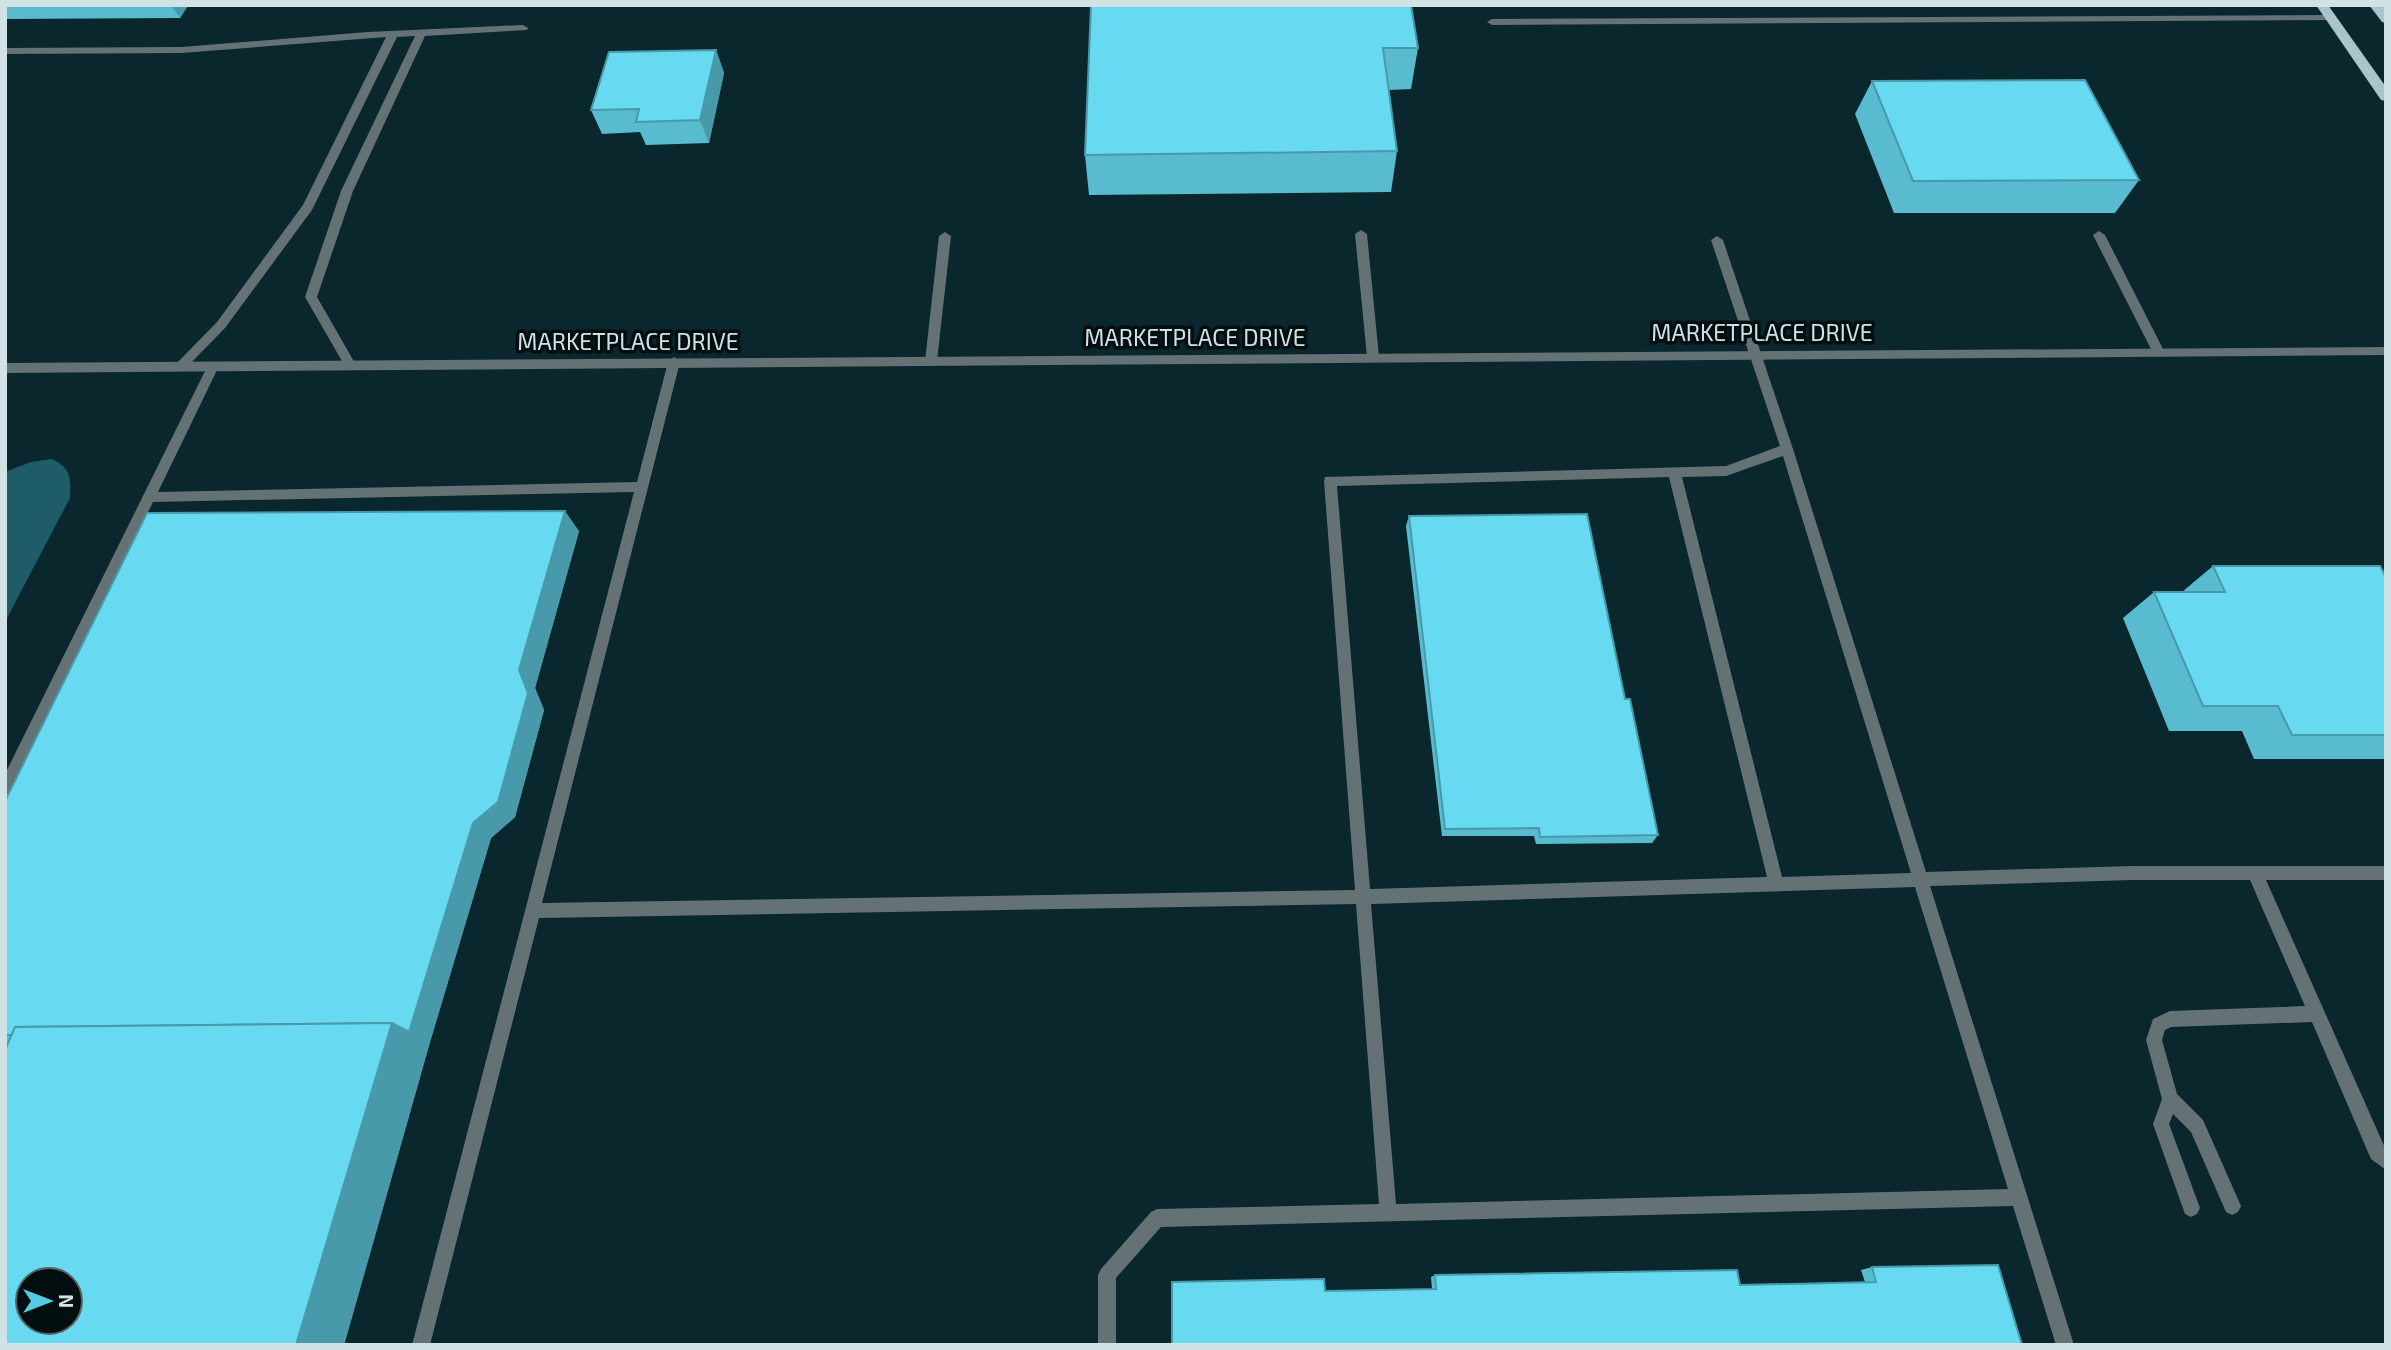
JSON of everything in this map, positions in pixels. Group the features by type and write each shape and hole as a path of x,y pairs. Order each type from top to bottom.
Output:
{"main road":[{"path":"2322,5 2386,97"},
{"path":"2375,5 2386,19"}],"street":[{"path":"1492,22 2330,18"},
{"path":"5,51 181,50 393,34 523,28"},
{"path":"350,365 312,297 347,191 421,33"},
{"path":"181,366 221,325 308,207 393,34"},
{"path":"1361,234 1373,357"},
{"path":"2099,235 2158,351"},
{"path":"930,360 945,236"},
{"path":"1717,240 1787,449 2065,1345"},
{"name":"MARKETPLACE DRIVE","path":"5,368 2386,351"},
{"path":"421,1345 674,362"},
{"path":"5,790 212,366"},
{"path":"1388,1213 1330,481 1726,471 1787,449"},
{"path":"1674,472 1776,882"},
{"path":"149,497 643,486"},
{"path":"2255,873 2377,1153 2386,1162"},
{"path":"533,911 1363,897 1921,878 2386,873"},
{"path":"2232,1206 2197,1126 2170,1099 2154,1040 2159,1025 2170,1018 2317,1014"},
{"path":"2170,1099 2161,1124 2191,1208"},
{"path":"1107,1345 1107,1275 1157,1218 2019,1197"}],"water":[{"path":"52,459 63,466 68,474 70,498 5,622 5,472 31,462"}],"building":[{"path":"1091,5 1411,5 1418,48 1383,48 1397,151 1085,155"},
{"path":"716,50 700,120 636,122 639,109 591,110 609,52"},
{"path":"2085,80 2139,180 1913,181 1872,81"},
{"path":"565,511 519,670 528,693 498,802 473,823 409,1032 392,1023 15,1027 12,1035 5,1035 5,801 147,513"},
{"path":"1587,514 1625,699 1630,699 1658,835 1540,837 1539,828 1445,829 1409,516"},
{"path":"2213,566 2380,566 2386,577 2386,735 2292,735 2278,706 2203,706 2154,592 2225,592"},
{"path":"392,1023 296,1345 5,1345 5,1050 15,1027"},
{"path":"1998,1265 2022,1345 1172,1345 1172,1282 1324,1279 1325,1291 1436,1289 1435,1275 1737,1270 1740,1285 1876,1282 1872,1267"}]}
